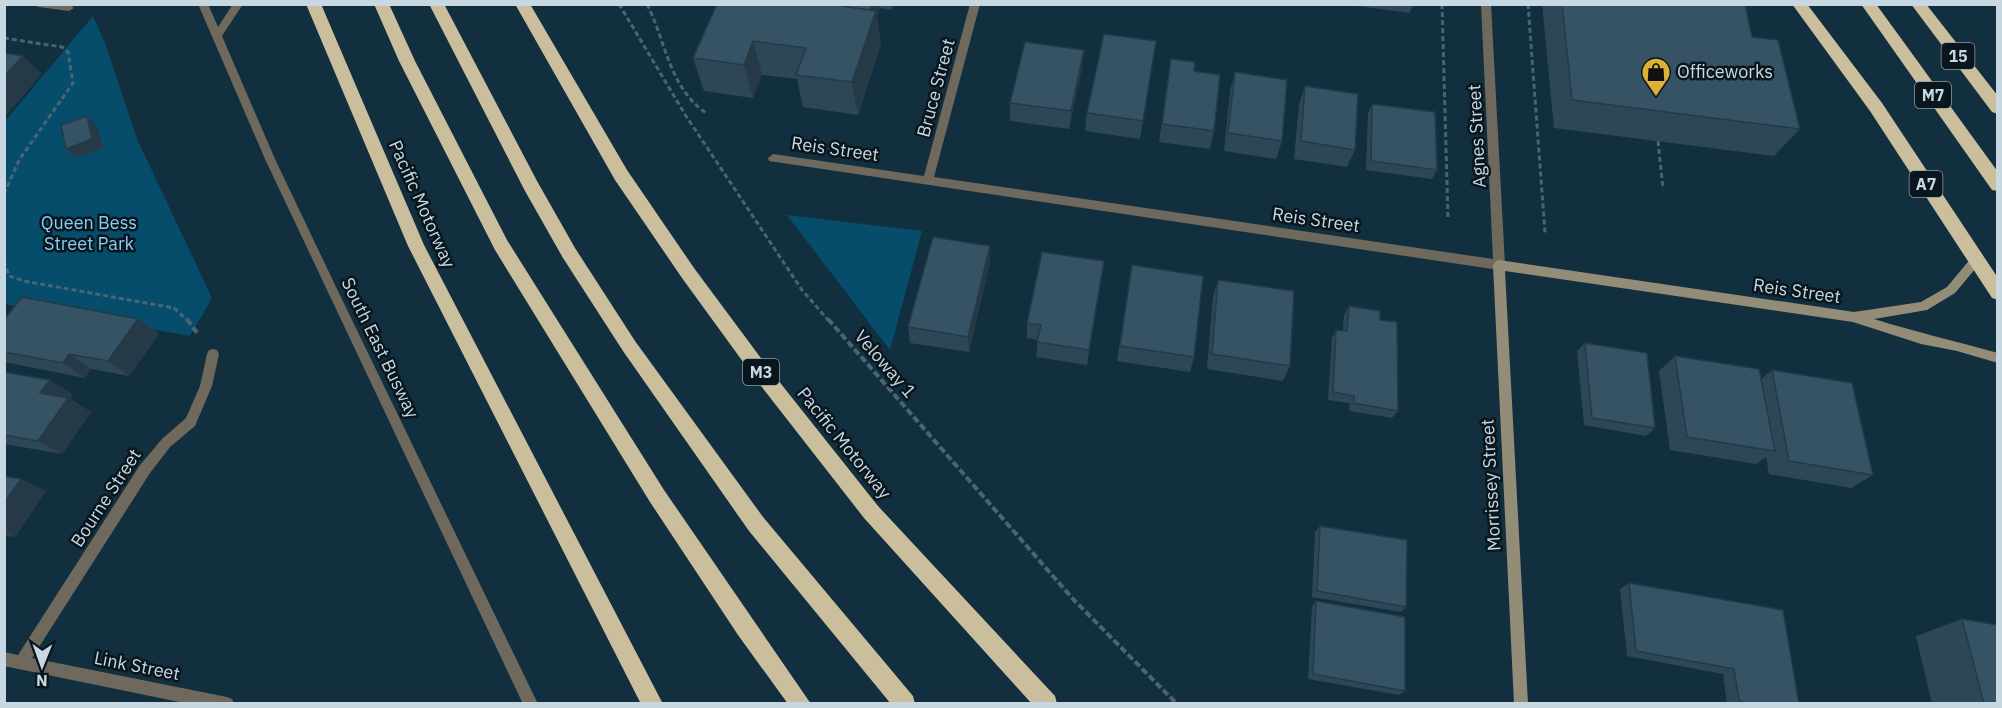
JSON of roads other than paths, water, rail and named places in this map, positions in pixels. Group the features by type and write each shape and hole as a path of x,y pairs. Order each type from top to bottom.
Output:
{"highway":[{"name":"Pacific Motorway","path":"313,4 416,246 653,704"},
{"path":"381,4 407,61 501,245 657,496 745,628 801,704"},
{"path":"436,4 564,244 629,346 756,524 905,704"},
{"name":"Pacific Motorway","path":"522,4 621,175 688,273 760,371 871,512 1047,704"},
{"name":"A7","path":"1799,4 1876,107 1998,292"},
{"name":"M7","path":"1868,4 1998,185"},
{"name":"15","path":"1918,4 1998,108"}],"street":[{"path":"39,4 69,8"},
{"name":"South East Busway","path":"203,4 270,159 531,704"},
{"path":"217,36 238,4"},
{"name":"Bruce Street","path":"928,180 975,4"},
{"name":"Agnes Street","path":"1486,4 1499,266"},
{"name":"Reis Street","path":"773,158 1853,317 1921,339 1958,346 1998,358"},
{"name":"Reis Street","path":"1853,317 1923,307 1950,290 1976,260"},
{"name":"Morrissey Street","path":"1499,266 1521,704"},
{"name":"Bourne Street","path":"21,663 145,469 166,443 191,422 202,398 213,354"},
{"name":"Link Street","path":"4,659 227,704"}],"place":[{"name":"Officeworks","path":"1656,98"}],"park label":[{"name":"Queen Bess Street Park","path":"89,233"}]}
